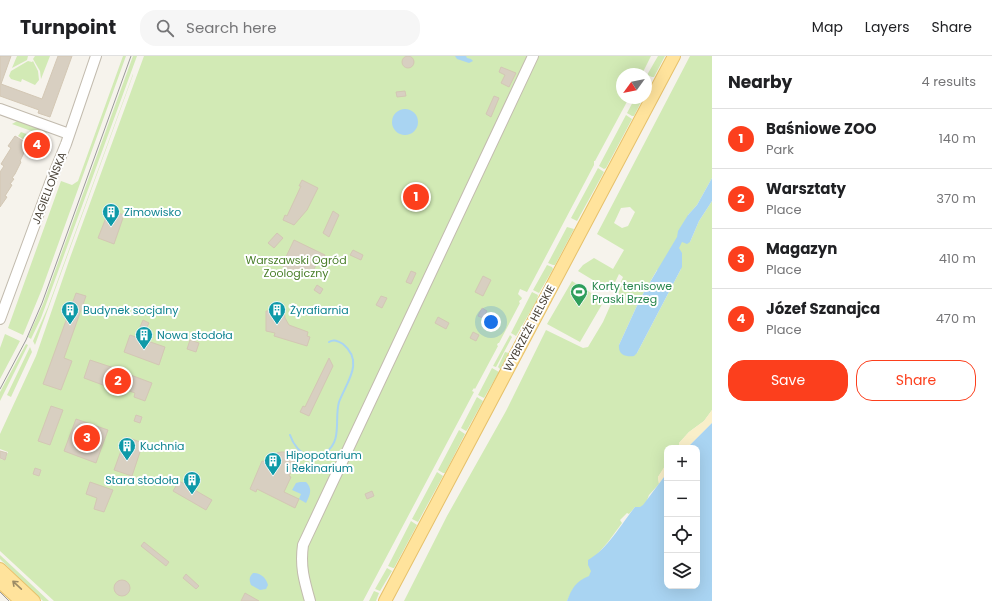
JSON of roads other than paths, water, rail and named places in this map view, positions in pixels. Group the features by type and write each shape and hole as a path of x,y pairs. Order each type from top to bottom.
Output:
{"main road":[{"name":"WYBRZEŻE HELSKIE","path":"385,601 674,56"},
{"path":"0,569 34,601"},
{"path":"0,582 21,601"}],"street":[{"name":"JAGIELLOŃSKA","path":"0,320 69,134 96,56"},
{"path":"310,601 302,573 301,560 303,545 533,56"},
{"path":"0,109 69,134"}],"water":[{"path":"455,56 466,56 473,61 469,63 457,59"},
{"path":"405,109 414,113 418,122 414,131 405,135 396,131 392,122 396,113"},
{"path":"712,178 712,201 699,221 690,242 687,244 682,242 679,248 682,253 682,267 637,353 634,356 623,355 620,351 619,345 640,299 677,237 678,231 688,215 697,205"},
{"path":"712,423 712,601 567,601 575,586 581,580 589,576 591,571 588,565 588,560 608,543 635,507 640,507 643,505 664,477 664,589 700,589 700,445 690,445"},
{"path":"306,482 310,487 310,495 306,503 299,499 301,494 292,490 296,483"},
{"path":"253,573 261,575 266,580 268,585 266,589 260,590 251,585 250,579"}],"waterway":[{"path":"290,435 297,448 306,455 310,456 325,453 331,448 334,442 337,429 339,402 352,373 353,358 343,344 336,341 329,342"}],"tram line":[{"path":"0,389 26,340 42,303 131,56"},
{"path":"0,592 9,601"}],"place":[{"name":"Józef Szanajca","path":"37,145"},
{"name":"Baśniowe ZOO","path":"416,197"},
{"name":"Zimowisko","path":"111,227"},
{"name":"Korty tenisowe Praski Brzeg","path":"579,307"},
{"name":"Budynek socjalny","path":"70,325"},
{"name":"Żyrafiarnia","path":"277,325"},
{"name":"Nowa stodoła","path":"144,350"},
{"name":"Warsztaty","path":"118,381"},
{"name":"Magazyn","path":"87,438"},
{"name":"Kuchnia","path":"127,461"},
{"name":"Hipopotarium i Rekinarium","path":"273,476"},
{"name":"Stara stodoła","path":"192,495"}],"park label":[{"name":"Warszawski Ogród Zoologiczny","path":"296,266"}]}
